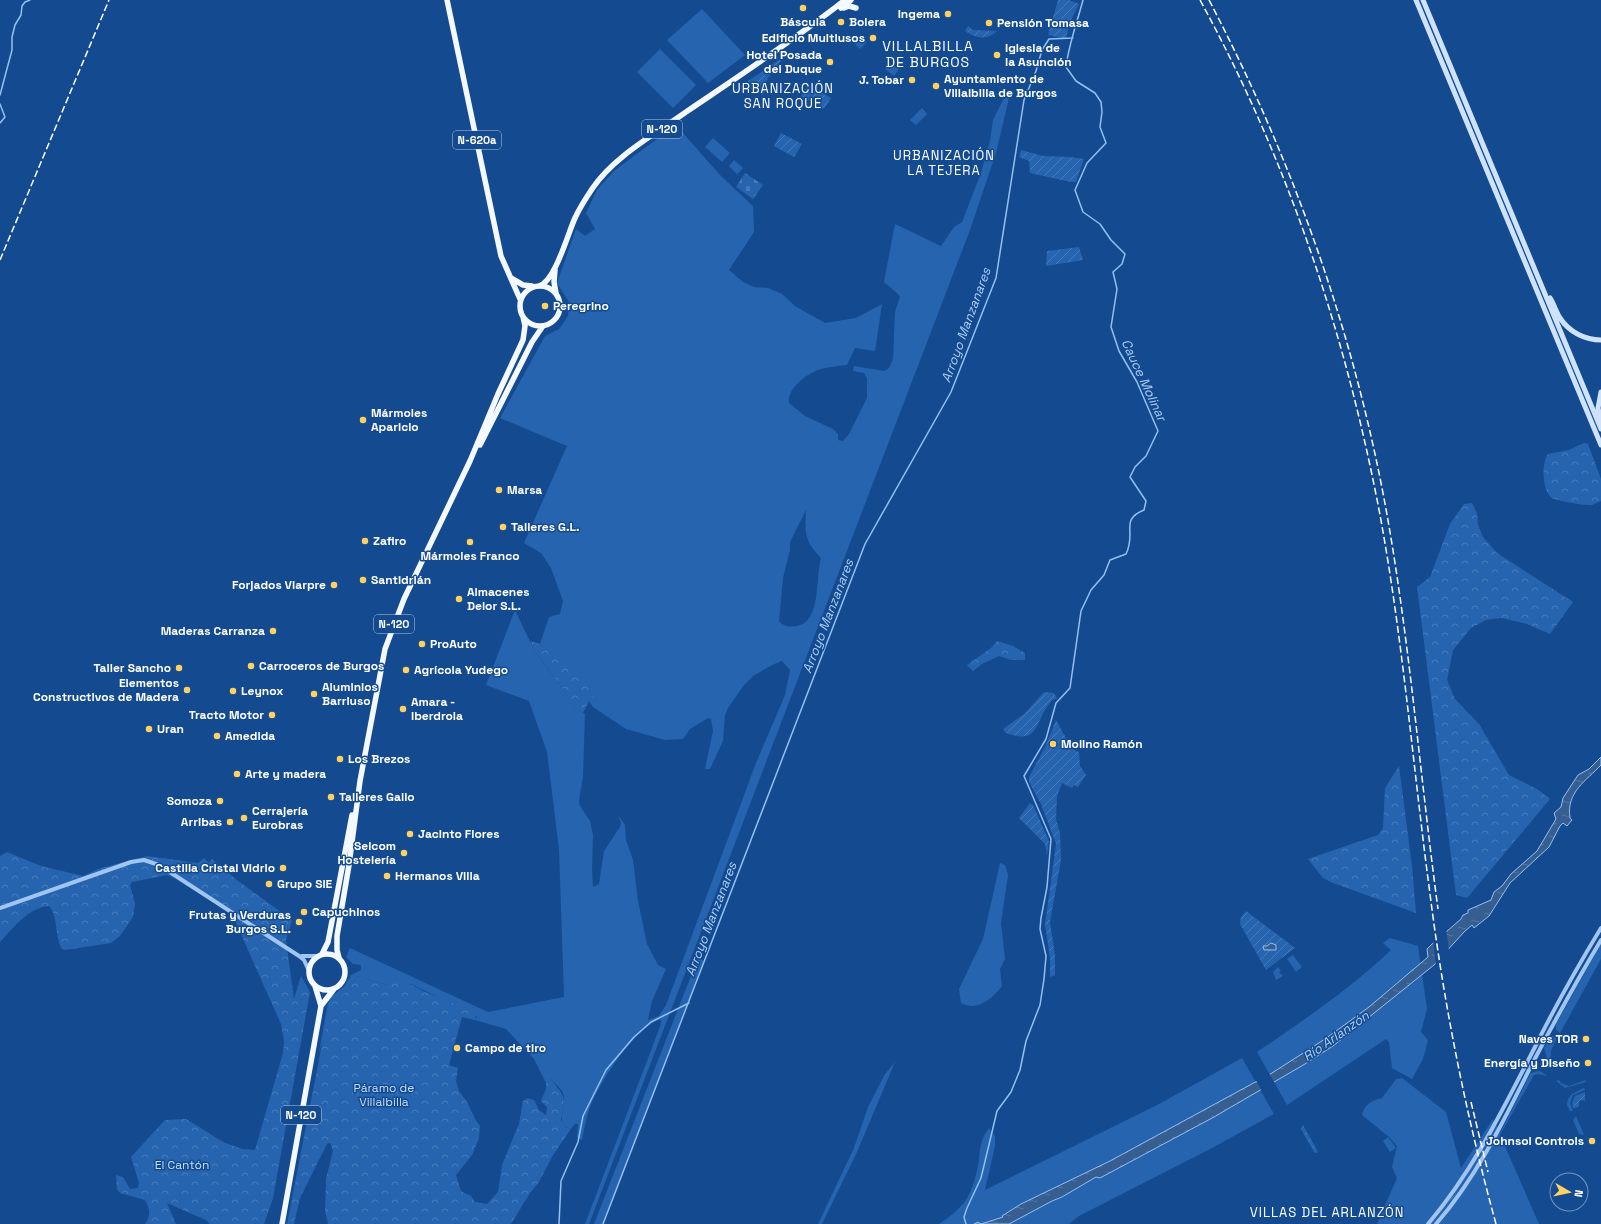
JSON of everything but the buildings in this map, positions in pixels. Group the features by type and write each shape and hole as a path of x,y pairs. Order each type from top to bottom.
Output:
{"highway":[{"name":"N-620a","path":"447,0 499,246 520,299"},
{"path":"836,10 847,7 858,9 849,0"},
{"name":"N-120","path":"282,1224 321,1006 309,971 312,962 321,955 328,942 344,853 360,781 378,680 391,632 523,340 525,326 519,307 520,299 527,290 545,284 555,268 581,207 594,185 608,170 657,132 849,0"},
{"name":"N-120","path":"462,477 500,408 532,342 543,326 552,322 558,315 560,304 556,294 554,282 555,268"},
{"path":"511,278 523,285 549,288 556,294"},
{"path":"523,317 532,325 543,326"},
{"name":"N-120","path":"321,1006 334,989 343,982 345,974 344,965 339,958 337,950 337,936 350,865 360,781"},
{"path":"321,955 331,954 339,958"},
{"path":"315,986 323,990 334,989"}],"main road":[{"path":"1416,0 1601,445"},
{"path":"1423,0 1601,429"},
{"path":"1545,291 1553,302 1560,318 1574,332 1585,338 1601,340"},
{"path":"1601,392 1598,408 1601,422"}],"street":[{"path":"0,908 130,862 144,860 159,865 180,877 299,956 304,960 309,971"},
{"path":"1428,1224 1456,1189 1474,1161 1553,1012 1601,928"},
{"path":"1436,1224 1457,1197 1480,1162 1570,992 1601,940"},
{"path":"299,956 306,958 321,955"}],"green space":[{"path":"1058,0 1069,0 1079,4 1069,24 1066,39 1048,35"},
{"path":"702,9 745,55 708,83 667,40"},
{"path":"968,26 973,30 997,31 989,36 977,37 965,31"},
{"path":"860,35 867,42 860,49 853,42"},
{"path":"660,49 696,85 673,108 637,72"},
{"path":"783,57 774,73 772,72 764,85 767,88 763,95 747,87 728,95"},
{"path":"890,63 899,69 894,76 885,69"},
{"path":"808,85 831,98 824,109 801,96"},
{"path":"1004,98 1009,98 996,153 970,230 589,1224 585,1224 661,1024 661,1019 651,1024 629,1044 609,1072 600,1086 589,1110 582,1140 577,1138 578,1124 575,1124 571,1129 566,1127 563,1123 562,1114 564,1098 562,1091 550,1078 547,1085 534,1059 506,1029 475,1020 477,1016 411,984 387,985 358,976 346,992 337,998 319,1052 328,1003 332,996 345,986 351,975 361,970 361,965 353,964 346,957 350,948 488,1012 564,997 559,849 547,752 529,701 486,685 515,610 534,650 566,693 573,706 585,714 583,776 579,801 580,806 590,821 593,835 593,887 599,884 604,851 620,827 621,823 618,815 625,825 626,840 633,860 638,901 647,944 658,965 666,969 652,1001 648,1020 659,1016 666,1005 756,763 785,695 790,670 782,661 753,676 744,685 728,708 725,715 723,741 710,769 705,769 713,731 711,719 708,718 690,729 683,739 665,740 626,729 593,707 589,701 596,694 540,644 549,617 560,614 563,601 551,568 541,553 524,543 567,446 500,418 545,336 559,329 568,316 569,302 557,283 576,229 585,236 595,229 586,213 597,190 614,171 665,133 682,132 720,175 753,206 754,232 729,270 743,282 754,287 768,288 782,294 795,306 825,323 856,318 882,304 875,351 855,348 847,365 825,368 813,372 798,383 789,398 789,403 805,416 833,429 838,434 838,440 843,441 849,434 867,398 867,378 864,373 853,371 854,366 884,371 889,368 893,359 895,312 900,297 884,282 895,224 941,246 954,227 962,222 981,173 990,141 993,120","holes":["806,510 807,536 811,547 821,558 816,597 814,607 810,616 805,622 797,626 787,626 779,621 783,578 790,550 790,542"]},
{"path":"922,108 927,114 916,125 910,120"},
{"path":"781,133 802,144 794,157 774,146"},
{"path":"713,138 730,153 722,162 705,147"},
{"path":"1021,150 1043,156 1084,159 1076,182 1071,182 1030,173 1029,161 1019,157"},
{"path":"734,160 743,168 737,174 729,166"},
{"path":"745,173 763,185 753,199 736,187"},
{"path":"1079,247 1083,260 1046,266 1047,251"},
{"path":"1584,443 1588,444 1601,479 1601,501 1589,505 1565,502 1552,498 1544,483 1544,464 1548,454 1569,450"},
{"path":"1472,503 1477,513 1478,525 1483,537 1497,553 1573,602 1550,634 1527,624 1502,618 1486,620 1471,628 1453,650 1447,680 1455,699 1479,724 1509,775 1537,789 1550,799 1467,898 1456,895 1417,587 1430,577 1450,524 1464,504"},
{"path":"530,641 540,644 597,693 589,701 583,713 573,706 566,693 534,650"},
{"path":"997,641 1013,646 1025,653 1025,660 1011,660 999,656 982,664 973,671 967,665 991,648"},
{"path":"1044,692 1054,693 1057,699 1054,699 1048,706 1032,733 1026,736 1018,736 1006,733 1003,729 1024,714"},
{"path":"1056,720 1072,749 1079,752 1080,766 1086,775 1078,787 1074,785 1072,788 1062,783 1057,796 1056,819 1060,833 1061,860 1050,922 1055,955 1055,975 1050,977 1050,959 1045,924 1056,844 1041,804 1029,782 1029,777 1045,747"},
{"path":"1399,766 1412,866 1416,913 1323,878 1308,859 1378,835 1383,828 1385,788"},
{"path":"1030,803 1033,805 1049,841 1047,855 1045,844 1019,818"},
{"name":"El Cantón","path":"7,852 41,866 83,876 98,869 147,856 198,863 204,858 209,863 212,859 238,881 292,920 286,940 294,999 301,976 310,992 273,1198 264,1224 210,1224 206,1220 167,1203 176,1224 145,1224 149,1212 145,1200 120,1193 117,1189 116,1175 123,1177 130,1189 138,1188 139,1183 131,1157 165,1120 186,1119 223,1142 242,1149 255,1150 283,1053 284,1041 281,1024 232,914 167,875 132,882 130,885 135,904 133,917 120,936 111,943 65,950 62,949 58,938 54,916 49,906 34,910 28,914 0,942 0,856"},
{"path":"1000,863 1005,865 1008,875 1001,923 1005,959 1000,969 1002,986 984,1003 973,1006 967,1005 961,1003 959,989 983,939"},
{"path":"1246,911 1295,948 1266,970 1240,924 1241,917"},
{"path":"1390,938 1418,946 1427,1009 1421,1032 1428,1040 1423,1059 1412,1079 1392,1068 1389,1042 1386,1039 1287,1105 1257,1052 1326,1004 1359,978 1391,950 1383,943"},
{"path":"1601,944 1601,959 1560,1033 1556,1030 1556,1024"},
{"path":"1293,955 1302,967 1296,972 1287,959"},
{"path":"698,958 704,961 603,1224 594,1224"},
{"path":"1278,967 1281,971 1279,972 1283,976 1276,980 1273,972"},
{"name":"Páramo de Villalbilla","path":"358,976 387,985 395,976 425,992 477,1012 475,1020 462,1017 449,1065 458,1068 456,1081 459,1091 467,1102 480,1126 479,1138 472,1155 456,1175 461,1191 471,1196 475,1202 487,1204 498,1192 502,1165 519,1124 523,1101 528,1098 534,1100 539,1110 546,1115 547,1107 541,1101 546,1089 546,1080 550,1078 562,1094 564,1106 561,1120 566,1127 571,1129 553,1155 539,1182 530,1193 511,1224 328,1224 325,1211 326,1179 333,1150 330,1143 327,1144 300,1198 294,1224 287,1224 330,1003 346,992"},
{"path":"1552,1036 1557,1037 1551,1051 1550,1064 1553,1076 1544,1048"},
{"path":"1242,1058 1274,1114 1214,1147 1079,1216 1069,1224 939,1224 956,1211 967,1198 977,1171 980,1147 989,1128 995,1136 995,1146 985,1190 1159,1104"},
{"path":"895,1062 857,1152 822,1224 818,1224 854,1148 868,1107 885,1074"},
{"path":"1527,1068 1477,1163 1475,1166"},
{"path":"1538,1071 1547,1076 1538,1074 1534,1075 1500,1135 1539,1224 1377,1224 1397,1178 1392,1167 1397,1146 1389,1137 1362,1115 1367,1106 1375,1100 1382,1098 1396,1079 1402,1078 1446,1112 1461,1168 1493,1119 1500,1133 1529,1076 1531,1073"},
{"path":"1559,1080 1561,1083 1569,1086 1585,1080 1586,1082 1565,1088 1556,1081"},
{"path":"1584,1088 1585,1090 1573,1095 1570,1103 1573,1111 1570,1111 1567,1105 1568,1099 1575,1092"},
{"path":"1585,1092 1585,1101 1579,1101 1579,1106 1574,1109 1572,1103 1575,1096"},
{"path":"1576,1116 1584,1135 1579,1134 1573,1120"},
{"path":"1303,1125 1318,1152 1314,1152 1301,1129"},
{"path":"1388,1137 1396,1148 1390,1152 1383,1141"},
{"path":"1475,1166 1459,1190 1432,1224"}],"water":[{"name":"Río Arlanzón","path":"1601,757 1601,765 1574,794 1570,809 1570,818 1572,820 1567,826 1563,823 1560,826 1549,847 1510,883 1489,916 1474,928 1472,925 1434,965 1333,1046 1214,1117 1100,1178 1096,1177 1062,1197 1009,1224 981,1224 1003,1217 1002,1216 1021,1204 1110,1161 1272,1073 1325,1039 1369,1007 1428,957 1427,949 1461,919 1463,915 1468,913 1468,910 1491,900 1494,892 1502,886 1511,874 1537,851 1556,819 1554,813 1561,807 1563,798 1578,775 1589,769"},
{"path":"1271,943 1276,945 1276,950 1264,950 1263,946 1267,946"}],"pier":[{"path":"1446,928 1449,951 1436,966 1433,940"},
{"path":"1269,1073 1275,1084 1262,1092 1256,1080"}],"waterway":[{"path":"0,95 12,50 12,37 15,25 21,15 22,6 25,2 30,0"},
{"name":"Cauce Molinar","path":"966,1224 964,1217 981,1178 997,1111 1011,1092 1020,1070 1026,1041 1040,1005 1044,979 1046,956 1040,929 1047,887 1051,839 1024,776 1046,739 1056,703 1070,688 1081,611 1091,590 1104,575 1110,560 1126,554 1129,546 1130,523 1132,518 1144,510 1146,501 1130,477 1135,467 1146,456 1158,431 1137,382 1119,351 1111,327 1117,289 1113,272 1122,264 1125,254 1111,240 1100,224 1083,212 1075,190 1087,163 1106,143 1100,127 1102,112 1101,102 1095,93 1076,81 1066,67 1071,41 1083,0"},
{"name":"Arroyo Manzanares","path":"603,1224 865,544 951,392 996,278 1024,100 1036,71 1042,50 1049,39 1073,38"},
{"path":"0,104 5,117 0,123"},
{"path":"559,1224 561,1181 578,1142 583,1116 606,1070 634,1037 651,1022 689,1003"}],"railway":[{"path":"0,260 109,0"},
{"path":"1200,0 1232,61 1287,186 1310,250 1350,381 1366,448 1388,562 1436,936 1449,1018 1475,1142 1496,1224"},
{"path":"1209,0 1270,127 1296,192 1342,326 1361,394 1377,463 1390,532 1410,673 1438,909"},
{"path":"1471,1102 1488,1172"}],"place":[{"name":"Báscula","path":"803,8"},
{"name":"Ingema","path":"948,14"},
{"name":"Bolera","path":"841,22"},
{"name":"Pensión Tomasa","path":"989,23"},
{"name":"Edificio Multiusos","path":"873,38"},
{"name":"Iglesia de la Asunción","path":"997,55"},
{"name":"Hotel Posada del Duque","path":"830,62"},
{"name":"J. Tobar","path":"912,80"},
{"name":"Ayuntamiento de Villalbilla de Burgos","path":"936,86"},
{"name":"Peregrino","path":"545,306"},
{"name":"Mármoles Aparicio","path":"363,420"},
{"name":"Marsa","path":"499,490"},
{"name":"Talleres G.L.","path":"503,527"},
{"name":"Zafiro","path":"365,541"},
{"name":"Mármoles Franco","path":"470,542"},
{"name":"Santidrián","path":"363,580"},
{"name":"Forjados Viarpre","path":"334,585"},
{"name":"Almacenes Delor S.L.","path":"459,599"},
{"name":"Maderas Carranza","path":"273,631"},
{"name":"ProAuto","path":"422,644"},
{"name":"Carroceros de Burgos","path":"251,666"},
{"name":"Taller Sancho","path":"179,668"},
{"name":"Agrícola Yudego","path":"406,670"},
{"name":"Elementos Constructivos de Madera","path":"187,690"},
{"name":"Leynox","path":"233,691"},
{"name":"Aluminios Barriuso","path":"314,694"},
{"name":"Amara - Iberdrola","path":"403,709"},
{"name":"Tracto Motor","path":"272,715"},
{"name":"Uran","path":"149,729"},
{"name":"Amedida","path":"217,736"},
{"name":"Molino Ramón","path":"1053,744"},
{"name":"Los Brezos","path":"340,759"},
{"name":"Arte y madera","path":"237,774"},
{"name":"Talleres Gallo","path":"331,797"},
{"name":"Somoza","path":"220,801"},
{"name":"Cerrajería Eurobras","path":"244,818"},
{"name":"Arribas","path":"230,822"},
{"name":"Jacinto Flores","path":"410,834"},
{"name":"Selcom Hostelería","path":"404,853"},
{"name":"Castilla Cristal Vidrio","path":"283,868"},
{"name":"Hermanos Villa","path":"387,876"},
{"name":"Grupo SIE","path":"269,884"},
{"name":"Capuchinos","path":"304,912"},
{"name":"Frutas y Verduras Burgos S.L.","path":"299,922"},
{"name":"Naves TOR","path":"1586,1039"},
{"name":"Campo de tiro","path":"457,1048"},
{"name":"Energía y Diseño","path":"1588,1063"},
{"name":"Johnsol Controls","path":"1592,1141"}],"district":[{"name":"VILLALBILLA DE BURGOS","path":"928,54"},
{"name":"URBANIZACIÓN SAN ROQUE","path":"783,96"},
{"name":"URBANIZACIÓN LA TEJERA","path":"944,162"},
{"name":"VILLAS DEL ARLANZÓN","path":"1327,1212"}]}
